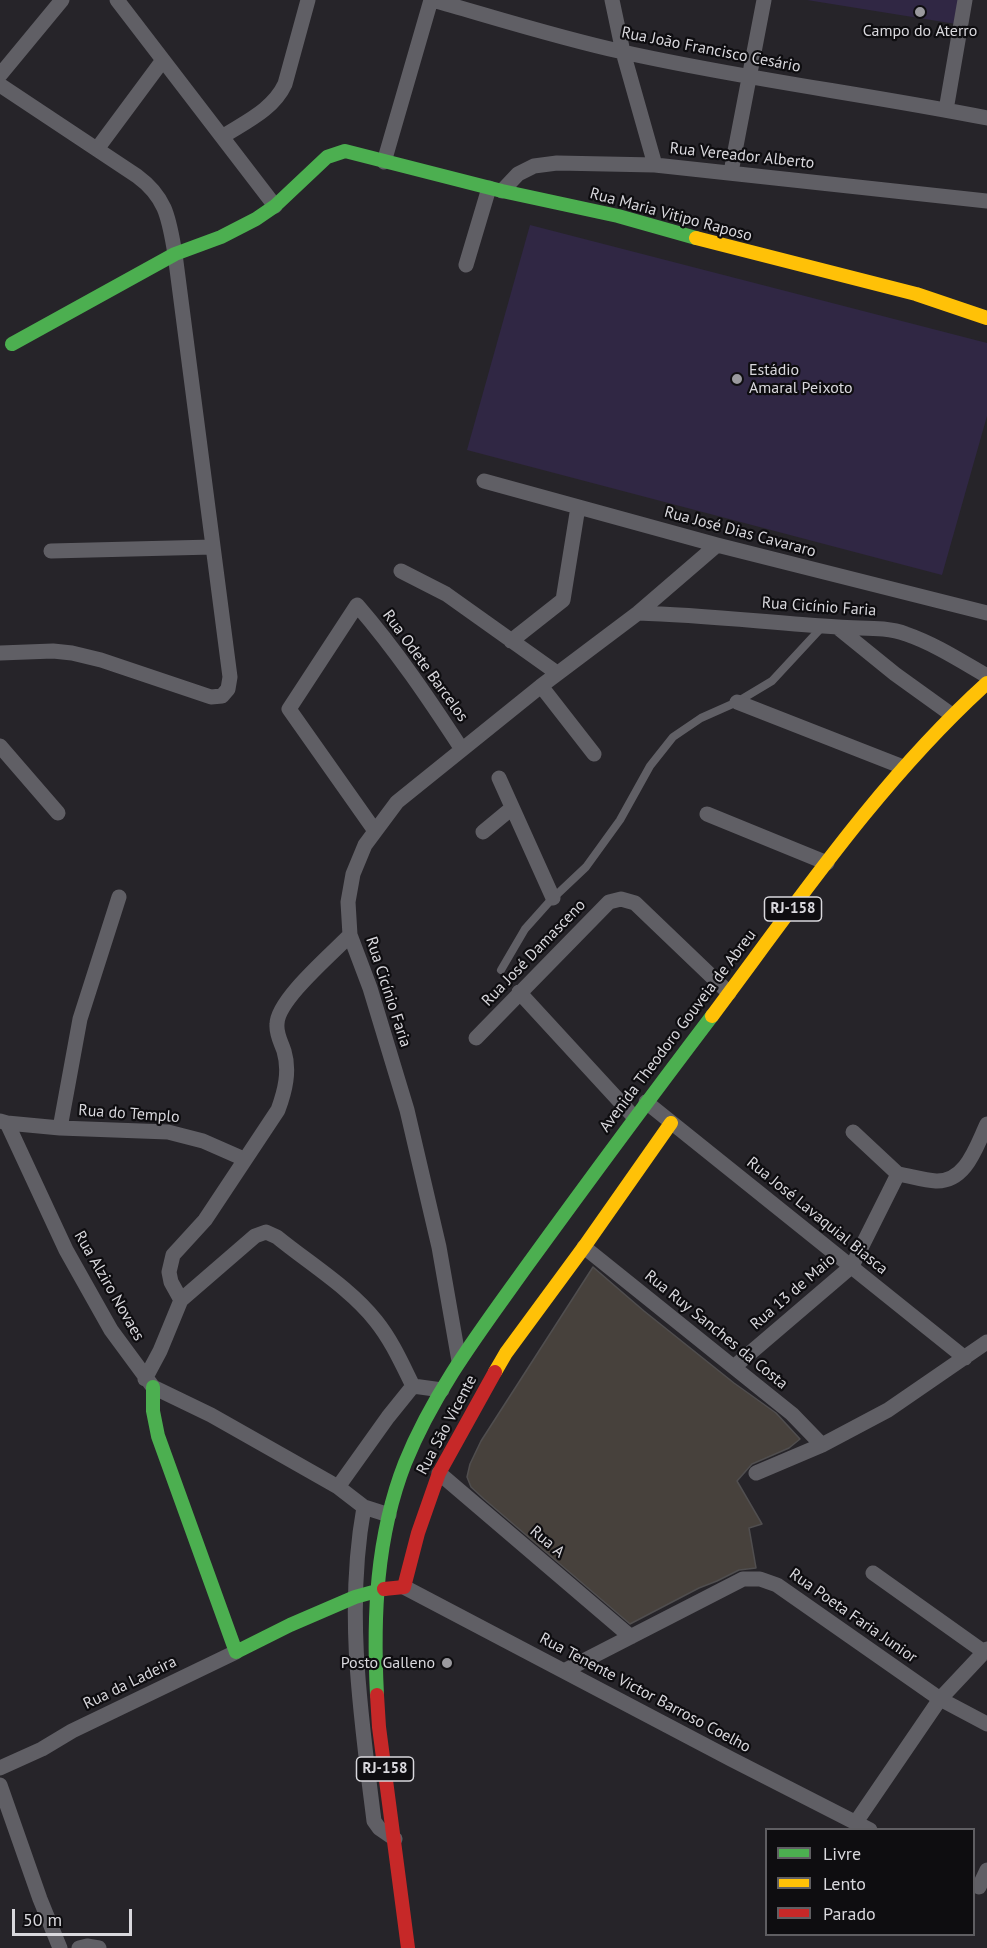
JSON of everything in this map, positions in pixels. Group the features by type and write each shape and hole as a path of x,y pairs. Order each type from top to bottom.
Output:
{"street":[{"path":"0,75 62,0"},
{"path":"12,344 175,254 238,230 275,206 117,0"},
{"path":"222,137 274,102 285,84 308,0"},
{"path":"384,162 432,0"},
{"name":"Rua João Francisco Cesário","path":"432,0 568,39 623,52 748,77 987,118"},
{"path":"612,0 623,52 655,165"},
{"path":"731,172 764,0"},
{"path":"946,110 965,0"},
{"path":"97,149 163,60"},
{"path":"0,85 148,184 158,196 169,219 230,677 228,689 222,696 211,697 101,660 72,653 52,651 0,653"},
{"name":"Rua Maria Vitipo Raposo","path":"275,206 317,165 335,153 345,152 496,190 618,216 916,294 987,318"},
{"name":"Rua Vereador Alberto","path":"496,190 534,166 557,163 655,165 987,201"},
{"path":"466,265 496,190"},
{"name":"Rua José Dias Cavararo","path":"484,481 717,545 987,613"},
{"path":"511,641 563,600 578,507"},
{"name":"Rua Cicínio Faria","path":"459,1361 439,1247 407,1110 370,988 350,935 348,902 353,874 365,845 397,802 556,673 638,613 717,545"},
{"path":"51,551 213,547"},
{"path":"402,571 446,594 556,673"},
{"name":"Rua Odete Barcelos","path":"375,831 289,709 357,605 412,673 461,748"},
{"name":"Rua Cicínio Faria","path":"638,613 877,628 905,633 935,646 987,676"},
{"path":"831,626 952,715"},
{"name":"Avenida Theodoro Gouveia de Abreu","path":"408,1948 379,1727 375,1656 377,1589 389,1515 405,1464 428,1414 459,1361 634,1117 903,767 952,715 987,683"},
{"path":"541,686 594,754"},
{"path":"737,702 903,767"},
{"path":"0,746 58,813"},
{"path":"499,778 553,898"},
{"path":"483,832 512,808"},
{"path":"706,814 828,863"},
{"path":"60,1128 80,1019 119,897"},
{"name":"Rua José Damasceno","path":"476,1038 609,902 621,899 635,903 729,993"},
{"path":"181,1300 171,1282 169,1272 173,1255 205,1220 278,1110 283,1096 286,1069 285,1053 277,1032 276,1021 279,1011 292,994 350,935"},
{"path":"519,992 634,1117"},
{"name":"Rua José Lavaquial Biasca","path":"646,1102 965,1358"},
{"name":"Rua do Templo","path":"3,1122 60,1128 168,1132 203,1141 244,1159"},
{"name":"Rua Alziro Novaes","path":"3,1122 66,1250 111,1330 149,1383 212,1415 338,1487 364,1507 389,1515"},
{"name":"Rua São Vicente","path":"404,1587 418,1533 439,1473 506,1353 671,1123"},
{"path":"854,1132 898,1174 937,1181 953,1178 964,1170 987,1124"},
{"name":"Rua 13 de Maio","path":"735,1366 852,1266 898,1174"},
{"path":"404,1587 377,1589 355,1597 290,1625 236,1652 158,1437 149,1383 181,1300 255,1236 260,1233 272,1233 349,1293 376,1320 393,1345 413,1386"},
{"name":"Rua Ruy Sanches da Costa","path":"584,1247 735,1366 792,1414 822,1445"},
{"path":"756,1473 822,1445 888,1410 987,1342"},
{"path":"413,1386 442,1390"},
{"path":"338,1487 413,1386"},
{"name":"Rua A","path":"439,1473 631,1637"},
{"path":"364,1507 358,1542 355,1640 374,1821 378,1828 395,1839"},
{"path":"856,1822 940,1699 986,1651 873,1574"},
{"name":"Rua Poeta Faria Junior","path":"564,1671 743,1580 760,1579 777,1585 940,1699 987,1724"},
{"name":"Rua Tenente Victor Barroso Coelho","path":"404,1587 866,1828"},
{"name":"Rua da Ladeira","path":"0,1767 42,1749 72,1731 236,1652"},
{"path":"0,1785 40,1899 60,1948"},
{"path":"980,1887 987,1870"},
{"path":"79,1948 87,1946 99,1948"}],"lane":[{"path":"501,970 525,929 586,867 620,820 650,766 673,737 701,718 737,702 772,681 831,626"}],"shaded area":[{"name":"Campo do Aterro","path":"807,0 960,0 956,24"},
{"name":"Estádio Amaral Peixoto","path":"530,225 987,343 987,416 942,575 467,450"}],"building":[{"path":"593,1267 734,1383 776,1413 800,1439 789,1448 752,1464 737,1481 762,1524 749,1528 756,1568 739,1570 630,1624 484,1499 471,1487 467,1477 470,1464 481,1441"}],"traffic: fast":[{"path":"12,344 175,254 221,237 256,219 275,206 327,157 345,151 502,191 618,216 696,238"},
{"path":"377,1695 376,1607 382,1548 395,1491 417,1436 444,1386 492,1314 712,1016"},
{"path":"153,1387 153,1411 158,1436 236,1652 290,1625 355,1597 384,1589"}],"traffic: slow":[{"path":"696,238 916,294 987,318"},
{"path":"712,1016 876,801 948,720 987,683"},
{"path":"495,1372 506,1353 671,1123"}],"traffic: jam":[{"path":"384,1589 404,1587 418,1533 439,1473 495,1372"},
{"path":"377,1695 379,1727 408,1948"}],"place":[{"name":"Campo do Aterro","path":"920,12"},
{"name":"Estádio Amaral Peixoto","path":"737,379"},
{"name":"Posto Galleno","path":"447,1663"}]}
